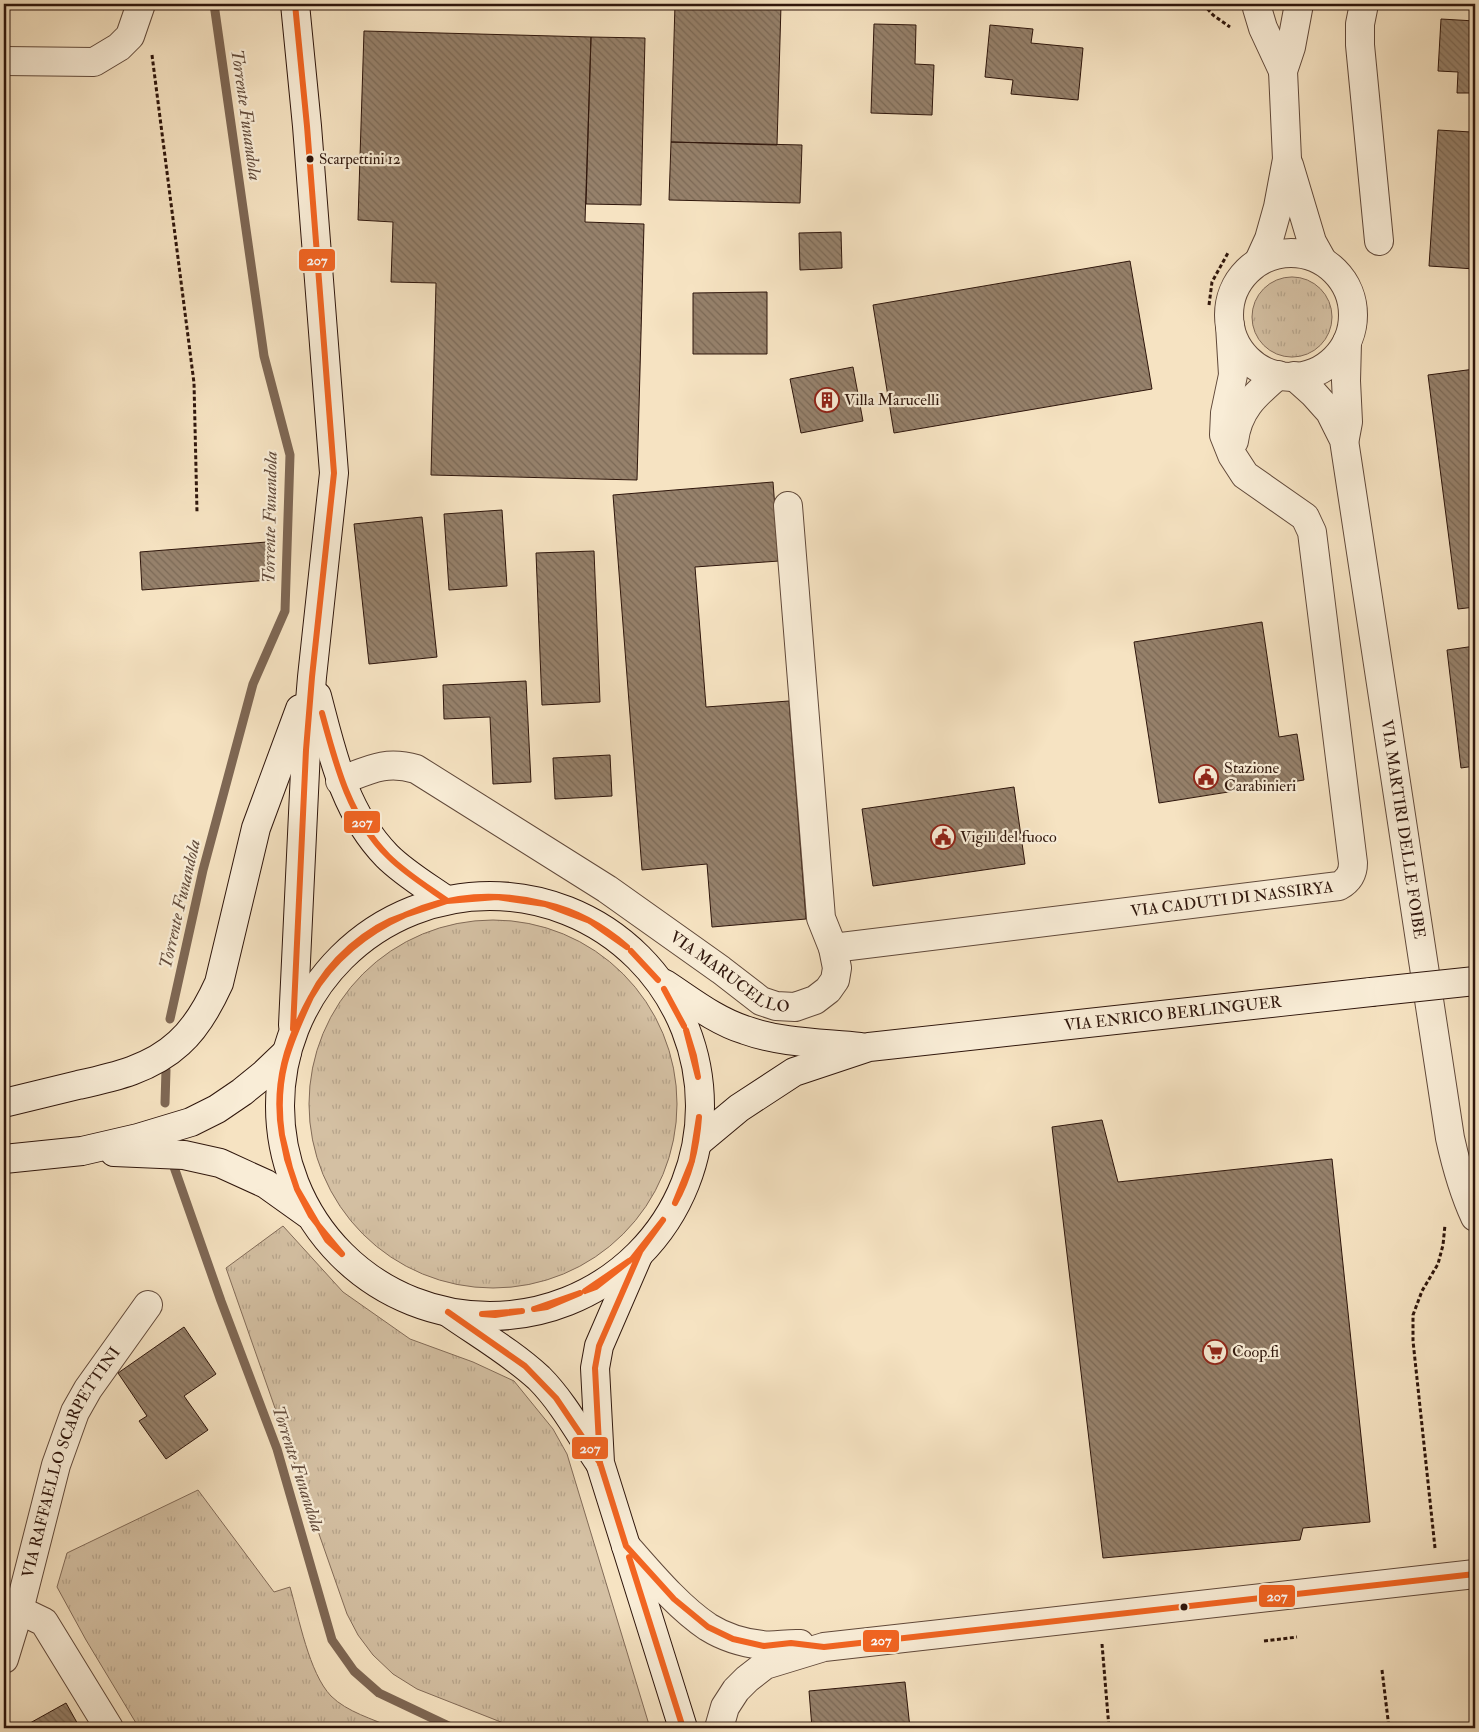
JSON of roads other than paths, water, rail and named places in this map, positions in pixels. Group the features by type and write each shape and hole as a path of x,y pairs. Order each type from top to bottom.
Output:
{"street":[{"path":"4,61 94,62 119,47 130,36 141,4"},
{"path":"290,1041 306,750 334,473 308,126 295,4"},
{"path":"1252,6 1268,10 1293,4"},
{"path":"1259,261 1269,239 1278,207 1287,159 1283,71 1291,47 1300,4"},
{"path":"1364,4 1360,24 1360,45 1379,241"},
{"path":"1252,6 1283,71"},
{"path":"1287,159 1312,242 1322,260"},
{"path":"1297,253 1310,255 1322,260 1336,272 1347,287 1352,305 1352,324 1347,342 1336,357 1322,369 1305,375 1286,376 1270,373 1254,365 1241,353 1233,337 1230,325 1230,303 1235,286 1246,272 1259,261 1271,256 1297,253"},
{"name":"VIA CADUTI DI NASSIRYA","path":"833,948 1339,886 1346,882 1353,870 1353,863 1312,532 1305,517 1245,476 1232,455 1224,435 1225,413 1232,374 1230,325"},
{"name":"VIA MARTIRI DELLE FOIBE","path":"1344,440 1348,422 1347,342"},
{"path":"1232,455 1234,436 1241,415 1250,401 1286,376"},
{"name":"VIA MARTIRI DELLE FOIBE","path":"1286,376 1314,393 1330,412 1344,440 1450,1138 1456,1168 1475,1217"},
{"name":"VIA MARUCELLO","path":"340,781 381,766 392,764 416,770 608,889 722,970 761,1001 776,1006 795,1007 815,1000 828,990 835,980 836,968 833,948 821,918 788,506"},
{"path":"312,677 340,781 358,818 388,856 446,900"},
{"path":"4,1103 118,1076 141,1068 156,1060 179,1043 197,1023 210,1003 219,983 256,828 312,677"},
{"name":"VIA ENRICO BERLINGUER","path":"4,1159 82,1151 138,1138 197,1119 218,1109 264,1075 290,1041 318,985 338,961 361,940 387,922 416,909 446,900 469,896 493,896 517,897 563,909 585,918 618,940 642,961 658,979 674,1003 686,1029 699,1085 700,1114 697,1143 685,1183 662,1225 640,1252 613,1275 590,1290 552,1306 511,1314 476,1315 448,1312 412,1301 377,1284 347,1260 322,1232 311,1216 293,1180 282,1138 279,1094 290,1041"},
{"name":"VIA ENRICO BERLINGUER","path":"658,979 714,1017 743,1030 767,1037 869,1048"},
{"name":"VIA ENRICO BERLINGUER","path":"697,1143 739,1108 794,1072 869,1048 1475,981"},
{"name":"VIA ENRICO BERLINGUER","path":"82,1151 184,1155 220,1163 266,1184 311,1216"},
{"path":"640,1252 599,1346 594,1368 600,1463 683,1728"},
{"name":"VIA RAFFAELLO SCARPETTINI","path":"4,1659 19,1610 56,1465 76,1412 88,1389 148,1305"},
{"path":"448,1312 525,1366 540,1380 556,1398 600,1463"},
{"path":"626,1546 674,1599 708,1627 733,1638 764,1646 791,1643 824,1647"},
{"path":"719,1728 724,1707 736,1690 753,1674 765,1665 824,1647 1475,1574"},
{"path":"19,1610 44,1622 109,1728"}],"waterway":[{"name":"Torrente Funandola","path":"170,1019 203,870 253,684 285,611 290,455 264,356 214,4"},
{"name":"Torrente Funandola","path":"165,1103 166,1070"},
{"name":"Torrente Funandola","path":"174,1167 221,1301 277,1449 332,1640 354,1671 379,1693 453,1728"}],"place":[{"name":"Scarpettini 12","path":"310,159"},
{"name":"Villa Marucelli","path":"827,400"},
{"name":"Stazione Carabinieri","path":"1206,777"},
{"name":"Vigili del fuoco","path":"943,837"},
{"name":"Coop.fi","path":"1215,1352"}]}
